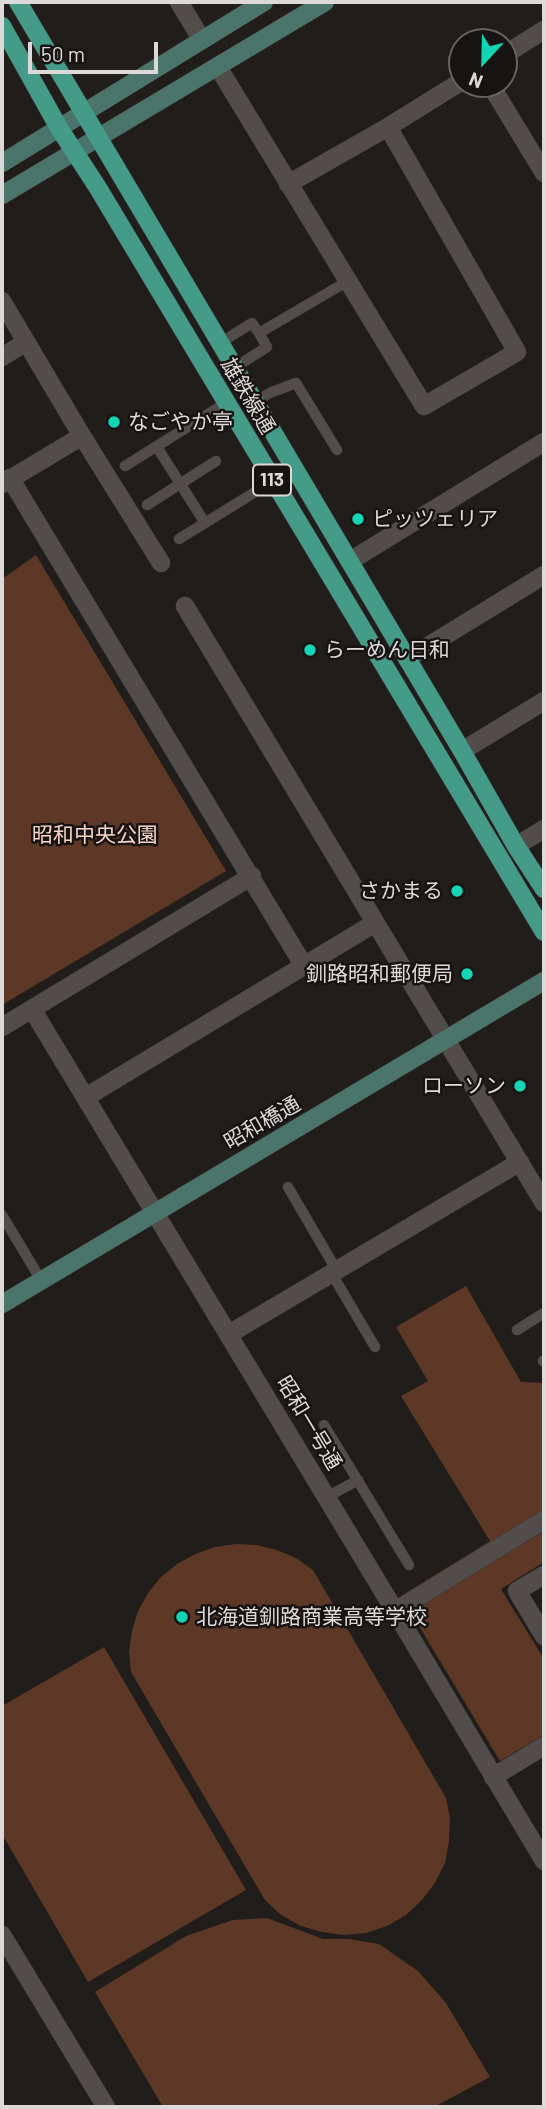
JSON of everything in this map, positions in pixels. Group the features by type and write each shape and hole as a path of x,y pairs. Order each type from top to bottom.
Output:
{"main road":[{"name":"雄鉄線通","path":"18,2 516,846 544,889"},
{"name":"雄鉄線通","path":"2,26 59,128 544,932"}],"street":[{"path":"179,2 201,40"},
{"path":"2,163 264,2"},
{"path":"2,195 325,2"},
{"path":"518,46 544,30"},
{"path":"218,67 424,406 517,352 388,127"},
{"path":"288,184 448,90"},
{"path":"498,98 544,173"},
{"path":"2,300 161,563"},
{"path":"2,356 26,342"},
{"path":"82,436 6,481 252,876 304,966"},
{"path":"350,561 544,442"},
{"path":"407,659 544,575"},
{"path":"185,606 544,1203"},
{"path":"462,751 544,701"},
{"path":"516,846 544,829"},
{"path":"2,1027 252,876"},
{"path":"86,1097 375,923"},
{"name":"昭和橋通","path":"2,1304 544,981"},
{"name":"昭和一号通","path":"32,1009 544,1861"},
{"path":"229,1335 520,1162"},
{"path":"396,1611 544,1520"},
{"path":"544,1574 517,1591 544,1636"},
{"path":"494,1777 544,1746"},
{"path":"2,1934 106,2107"}],"lane":[{"path":"259,333 348,281"},
{"path":"219,343 252,323 259,333 267,347 234,368"},
{"path":"254,402 296,383 337,450"},
{"path":"124,466 226,403"},
{"path":"157,447 205,523"},
{"path":"147,505 216,461"},
{"path":"179,539 273,481"},
{"path":"288,1187 375,1347"},
{"path":"2,1215 41,1280"},
{"path":"517,1330 544,1314"},
{"path":"324,1425 409,1565"},
{"path":"327,1497 358,1480"}],"green space":[{"name":"昭和中央公園","path":"36,555 226,871 2,1005 2,579"},
{"path":"466,1286 521,1382 544,1383 544,1562 501,1589 544,1659 544,1735 500,1761 401,1596 490,1541 401,1396 428,1381 396,1327"},
{"path":"236,1544 277,1550 296,1558 313,1570 446,1798 450,1819 445,1863 422,1900 406,1915 387,1926 366,1933 344,1935 322,1932 301,1926 281,1915 265,1900 131,1672 129,1652 138,1611 161,1577 195,1554"},
{"path":"104,1647 246,1890 88,1982 2,1834 2,1706"},
{"path":"267,1918 323,1939 349,1939 379,1944 418,1971 446,2003 490,2077 434,2107 163,2107 95,1992 186,1936 233,1920"}],"place":[{"name":"なごやか亭","path":"114,422"},
{"name":"ピッツェリア","path":"358,519"},
{"name":"らーめん日和","path":"310,650"},
{"name":"さかまる","path":"457,891"},
{"name":"釧路昭和郵便局","path":"467,974"},
{"name":"ローソン","path":"520,1086"},
{"name":"北海道釧路商業高等学校","path":"182,1617"}]}
